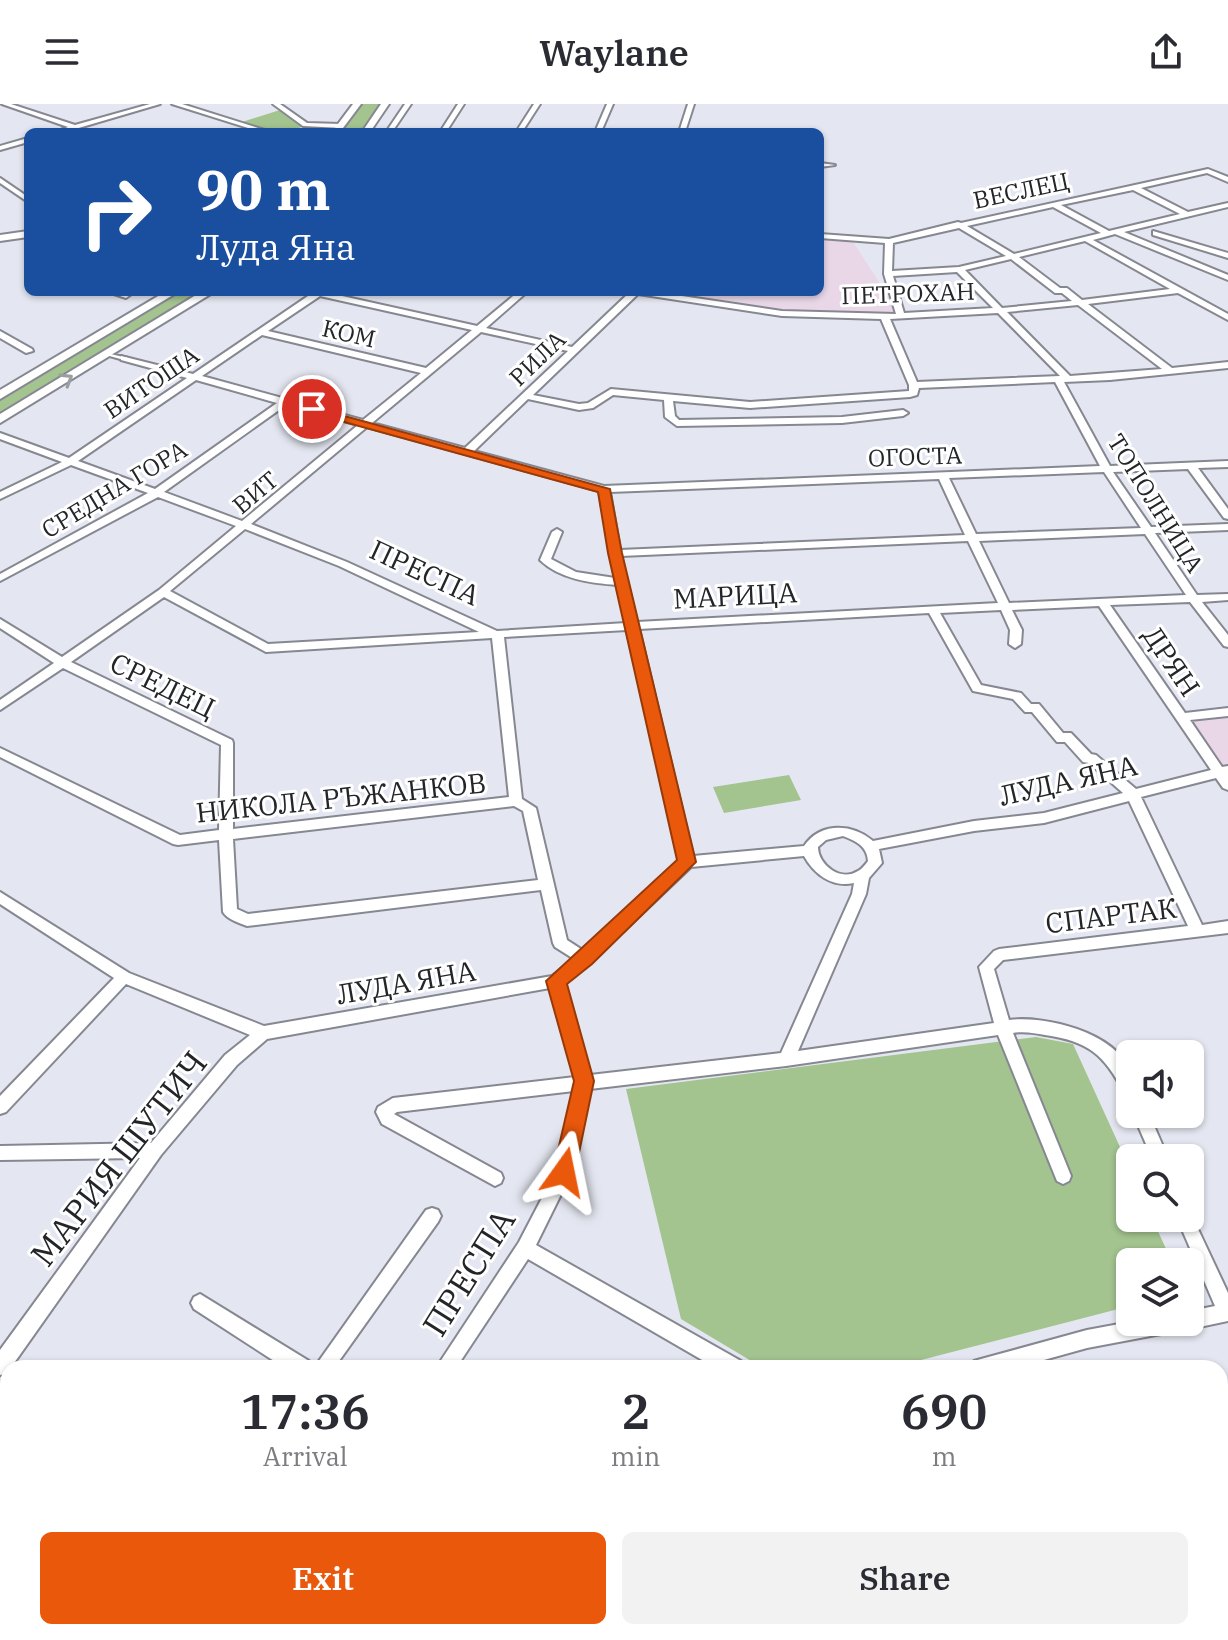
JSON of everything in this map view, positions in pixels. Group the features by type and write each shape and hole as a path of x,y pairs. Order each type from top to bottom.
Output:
{"street":[{"path":"5,104 75,127"},
{"path":"72,128 154,104"},
{"path":"175,104 255,128"},
{"path":"276,104 305,125 330,128"},
{"path":"340,128 357,104"},
{"path":"370,128 385,104"},
{"path":"392,128 408,104"},
{"path":"446,128 461,104"},
{"path":"522,128 537,104"},
{"path":"600,128 610,104"},
{"path":"683,128 691,104"},
{"path":"373,128 395,123"},
{"path":"300,128 305,125"},
{"path":"0,148 24,142"},
{"path":"824,165 831,165"},
{"name":"ВЕСЛЕЦ","path":"824,236 889,241 1208,171 1228,180"},
{"path":"0,180 24,197"},
{"path":"1133,187 1188,215"},
{"path":"1053,204 1113,233 1228,278"},
{"path":"888,274 959,269 1228,205"},
{"path":"958,224 1012,256 1058,291 1064,290 1169,370"},
{"path":"1156,233 1228,256"},
{"path":"0,238 24,235"},
{"path":"1086,239 1228,317"},
{"path":"889,241 888,274 901,316"},
{"name":"ТОПОЛНИЦА","path":"959,269 1064,380 1106,468 1194,599 1228,643"},
{"name":"ПЕТРОХАН","path":"665,296 800,315 901,316 1081,303 1179,290"},
{"path":"0,395 166,296"},
{"path":"0,419 202,296"},
{"name":"ВИТОША","path":"0,496 70,462 311,296"},
{"path":"335,296 575,350"},
{"name":"ВИТ","path":"0,706 163,592 245,527 518,296"},
{"name":"РИЛА","path":"467,452 633,296"},
{"path":"526,396 579,407 590,406 611,392 750,405 914,393 914,385 884,315"},
{"name":"КОМ","path":"259,332 429,372"},
{"path":"0,334 29,351"},
{"path":"108,354 124,358"},
{"name":"ОГОСТА","path":"124,358 604,489 1228,464"},
{"path":"914,385 1064,380 1228,365"},
{"path":"668,396 670,417 677,423 842,420 903,413"},
{"name":"СРЕДНА ГОРА","path":"0,578 155,494 285,401"},
{"name":"ПРЕСПА","path":"0,436 361,572 460,622 498,635 516,801 529,808 560,943 585,959"},
{"path":"1190,465 1228,516"},
{"path":"942,475 1016,630 1015,644"},
{"path":"604,489 615,553 687,862 809,851"},
{"path":"615,553 1228,527"},
{"path":"557,532 545,560 554,567 598,581 622,582"},
{"name":"МАРИЦА","path":"163,592 266,648 633,625 1228,597"},
{"name":"ДРЯН","path":"1103,603 1223,771 1228,785"},
{"path":"933,610 977,688 1017,696 1029,709 1035,707 1061,739 1067,736 1088,759 1091,758 1132,793 1198,931"},
{"name":"СРЕДЕЦ","path":"0,623 63,663 227,743 226,834"},
{"path":"1182,717 1228,712"},
{"name":"НИКОЛА РЪЖАНКОВ","path":"0,752 178,840 516,801"},
{"name":"ЛУДА ЯНА","path":"871,846 974,826 1044,818 1223,771"},
{"path":"835,832 859,836 871,846 875,863 862,876 848,879 820,871 812,862 809,851 814,840 835,832"},
{"path":"226,834 230,912 247,920 546,884"},
{"name":"ЛУДА ЯНА","path":"263,1033 556,981 585,959 687,862"},
{"path":"786,1059 859,894 862,876"},
{"path":"0,897 124,977 263,1033"},
{"name":"СПАРТАК","path":"1003,1027 986,967 999,955 1228,927"},
{"path":"0,1107 124,977"},
{"name":"ПРЕСПА","path":"450,1360 525,1248 564,1172 584,1081 556,981"},
{"path":"495,1178 388,1119 384,1112 393,1105 786,1059 1021,1025 1069,1032 1101,1048 1116,1062"},
{"path":"1003,1027 1063,1176"},
{"name":"МАРИЯ ШУТИЧ","path":"4,1360 155,1150 231,1060 263,1033"},
{"path":"0,1153 155,1150"},
{"path":"329,1360 432,1216"},
{"path":"1192,1232 1228,1312 1204,1317"},
{"path":"525,1248 720,1360"},
{"path":"200,1303 289,1360"},
{"path":"1010,1360 1116,1334"}],"shaded area":[{"path":"824,235 850,237 901,316 800,315 667,296 824,296"},
{"path":"1228,715 1228,765 1223,766 1190,720"}],"green space":[{"path":"357,104 385,104 369,128 339,128"},
{"path":"283,109 305,125 299,128 257,128 239,123"},
{"path":"173,296 196,296 0,415 0,400"},
{"path":"789,775 801,800 724,813 713,787"},
{"path":"1036,1037 1073,1044 1119,1144 1116,1144 1116,1232 1158,1232 1166,1248 1116,1248 1116,1310 921,1360 750,1360 681,1319 626,1089"}],"route":[{"path":"312,409 604,489 615,553 687,862 585,959 556,981 584,1081 564,1172"}]}
